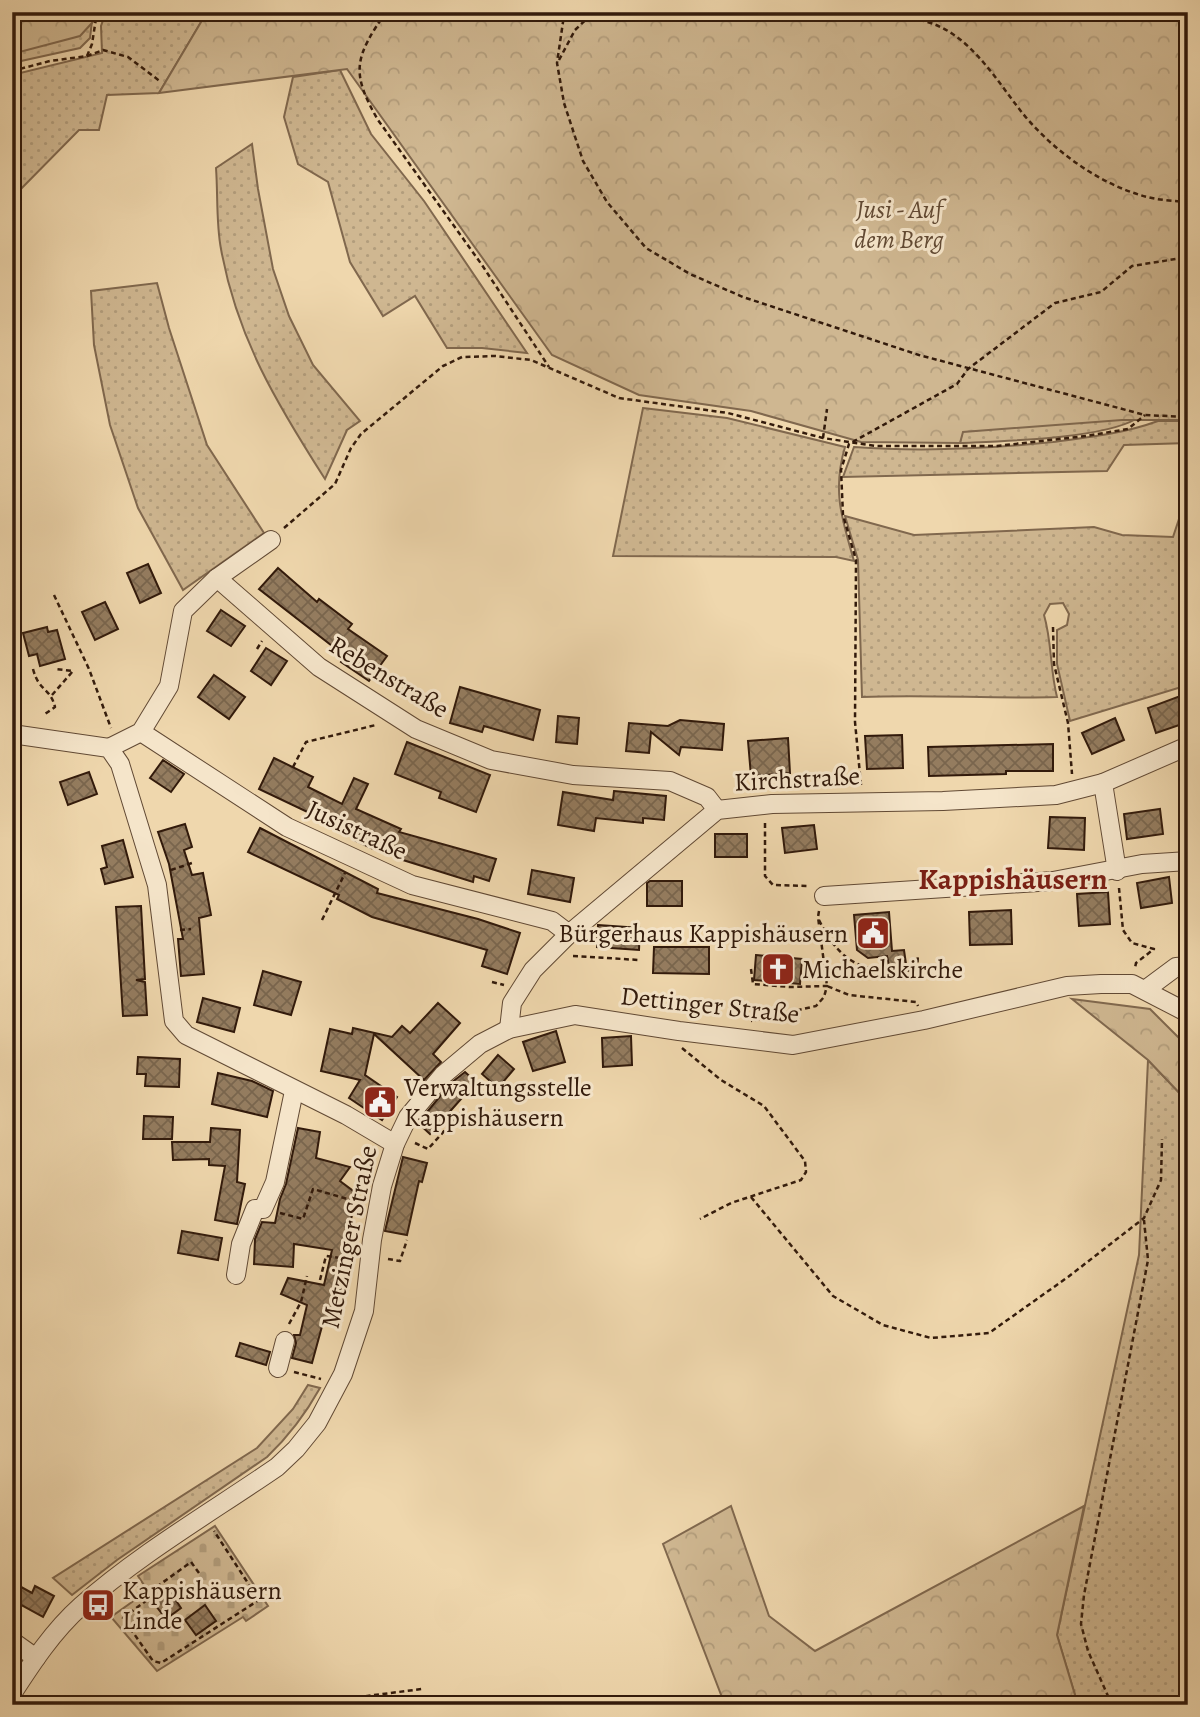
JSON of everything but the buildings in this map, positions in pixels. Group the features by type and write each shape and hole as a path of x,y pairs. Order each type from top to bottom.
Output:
{"street":[{"path":"12,734 113,746 141,732 169,686 183,611 217,578 271,540"},
{"name":"Rebenstraße","path":"217,578 319,667 416,729 491,760 573,775 670,781 707,797 717,810"},
{"name":"Jusistraße","path":"141,732 287,827 412,885 552,921 569,934"},
{"path":"113,746 154,875 174,1021 186,1035 397,1140"},
{"name":"Kirchstraße","path":"509,1029 512,1003 533,970 569,934 717,810 772,804 1056,795 1103,783 1181,748 1188,748"},
{"path":"1103,783 1117,871"},
{"path":"824,896 1054,881 1117,871 1142,864 1188,861"},
{"path":"1139,987 1176,967 1188,966"},
{"name":"Dettinger Straße","path":"509,1029 575,1015 793,1045 924,1020 1067,986 1139,987 1188,1013"},
{"name":"Metzinger Straße","path":"12,1694 36,1658 80,1607 126,1570 276,1467 296,1449 317,1423 338,1384 364,1311 382,1186 408,1116 443,1075 480,1044 509,1029"},
{"path":"236,1275 242,1244 255,1209 263,1209 275,1182 294,1091"},
{"path":"278,1368 285,1341"},
{"path":"12,1641 36,1658"}],"path":[{"path":"87,56 92,44 97,12"},
{"path":"386,12 362,53 358,75 363,95 513,309 549,367"},
{"path":"568,12 563,22 557,63 564,103 583,161 607,202 646,247 691,274 743,297 968,369 1145,415 1188,418"},
{"path":"557,63 575,30 594,12"},
{"path":"777,12 782,17 798,20 890,17 923,20 948,31 974,53 1022,113 1078,164 1118,187 1143,196 1187,201 1188,209"},
{"path":"12,71 50,61 87,56 103,50 128,57 162,82"},
{"path":"862,802 856,722 856,560 843,515 841,470 849,444 957,384 968,369 1055,303 1101,292 1132,266 1188,257"},
{"path":"271,540 335,484 351,448 361,434 443,366 462,357 495,356 531,360 619,398 728,413 849,444 997,446 1128,429 1145,415"},
{"path":"822,438 827,409"},
{"path":"54,595 89,669 113,746"},
{"path":"1053,627 1054,664 1068,723 1073,791"},
{"path":"33,669 37,684 52,695 55,707 45,714"},
{"path":"52,695 73,671 55,669"},
{"path":"293,767 306,742 399,719"},
{"path":"756,1021 816,1006 824,997 827,986 818,917 824,896 815,886 773,886 765,876 765,822 772,804"},
{"path":"321,920 352,857"},
{"path":"154,875 192,863"},
{"path":"1117,871 1123,930 1132,943 1154,949 1136,963 1139,987"},
{"path":"818,917 830,941 846,957 864,967 881,972 917,970 918,954"},
{"path":"549,954 639,960"},
{"path":"751,970 753,985 790,988 827,986 849,995 899,1000"},
{"path":"679,1031 682,1050 721,1080 764,1105 805,1161 806,1172 801,1180 713,1210 700,1219"},
{"path":"397,1140 428,1149 464,1109"},
{"path":"751,1197 834,1296 883,1325 932,1338 989,1333 1144,1218 1161,1180 1162,1139"},
{"path":"263,1209 303,1219 313,1189 351,1200"},
{"path":"1112,1705 1088,1651 1081,1624 1084,1595 1148,1260 1144,1218"},
{"path":"370,1256 400,1261 407,1240"},
{"path":"320,1280 326,1256 351,1261"},
{"path":"285,1341 289,1323 301,1302 307,1276"},
{"path":"278,1368 338,1384"},
{"path":"199,1573 191,1562 144,1596 147,1600 123,1618 153,1661 162,1662 259,1600 205,1516"},
{"path":"333,1705 351,1698 422,1689"}],"green space":[{"path":"12,12 93,12 90,38 80,48 12,63"},
{"path":"12,12 102,12 80,36 12,54"},
{"path":"106,12 207,12 159,93 107,95 99,130 79,130 12,198 12,75 102,53 101,26"},
{"name":"Jusi - Auf dem Berg","path":"207,12 1188,12 1188,420 1122,420 963,432 960,443 861,442 751,411 639,395 552,355 347,69 159,93"},
{"path":"340,70 371,134 424,201 527,353 482,348 447,348 415,296 383,316 350,262 328,182 298,164 284,117 293,77"},
{"path":"252,144 273,269 289,316 313,365 360,421 347,430 325,479 275,397 248,341 237,312 221,249 216,168"},
{"path":"157,283 207,445 264,533 183,590 138,508 110,425 94,345 91,291"},
{"path":"973,374 1136,419 1120,426 1076,435 960,443"},
{"path":"643,408 727,418 845,447 839,477 840,505 854,561 836,557 613,556"},
{"path":"1158,421 1188,421 1188,443 1124,445 1107,471 843,477 854,447 979,448 1053,442 1106,435"},
{"path":"845,516 914,535 1094,527 1122,535 1173,537 1180,516 1188,516 1188,685 1070,721 1057,664 1057,630 1067,625 1069,614 1063,603 1050,604 1044,615 1057,697 862,697 858,560"},
{"path":"1072,999 1150,1009 1188,1047 1188,1102 1148,1060"},
{"path":"1148,1060 1188,1102 1188,1705 1078,1705 1057,1635 1139,1255"},
{"path":"308,1385 320,1388 296,1425 267,1457 117,1560 72,1595 53,1578 257,1448 293,1409"},
{"path":"731,1506 769,1616 815,1651 1084,1506 1057,1635 1078,1705 725,1705 663,1544"},
{"path":"215,1526 268,1606 246,1621 243,1617 157,1671 111,1617 139,1597 137,1594 146,1588 138,1576"}],"place":[{"name":"Bürgerhaus Kappishäusern","path":"873,933"},
{"name":"Michaelskirche","path":"778,969"},
{"name":"Verwaltungsstelle Kappishäusern","path":"380,1102"},
{"name":"Kappishäusern Linde","path":"98,1605"}],"district":[{"name":"Kappishäusern","path":"1013,879"}]}
